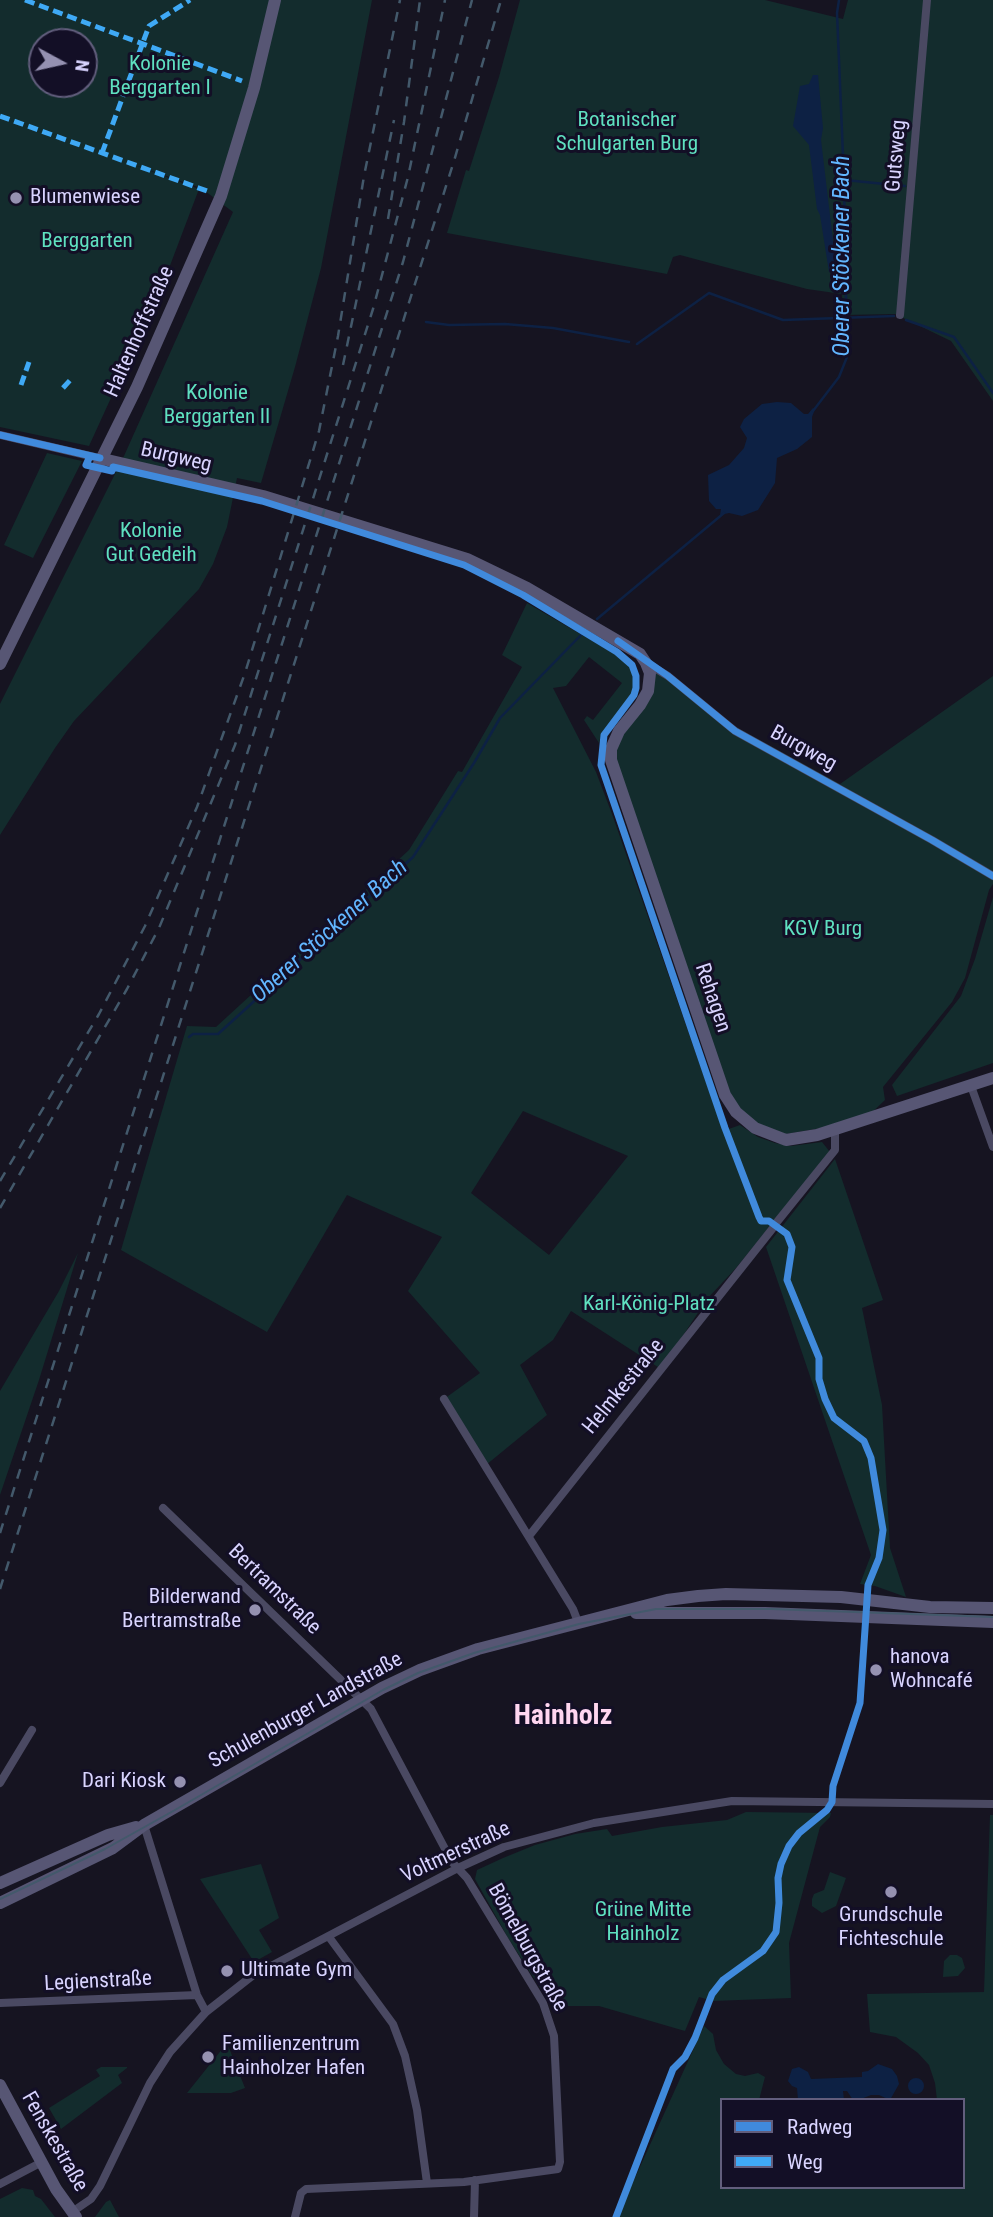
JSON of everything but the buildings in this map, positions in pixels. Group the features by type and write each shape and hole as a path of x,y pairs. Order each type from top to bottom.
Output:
{"street":[{"name":"Haltenhoffstraße","path":"0,664 103,459 221,196 254,88 275,0"},
{"name":"Gutsweg","path":"900,315 928,0"},
{"name":"Burgweg","path":"0,435 263,496 467,559 501,573 640,654 646,663 668,676 735,732 993,876"},
{"name":"Rehagen","path":"646,663 650,681 646,696 619,731 611,749 611,760 725,1095 736,1112 747,1122 774,1136 786,1140 799,1139 835,1131 993,1078"},
{"path":"971,1086 993,1147"},
{"name":"Helmkestraße","path":"529,1536 835,1150 835,1131"},
{"path":"444,1399 573,1609 578,1622"},
{"name":"Bertramstraße","path":"163,1508 360,1698"},
{"name":"Schulenburger Landstraße","path":"0,1903 113,1848 144,1825 360,1698 447,1659 667,1600 726,1594 841,1597 930,1606 993,1608"},
{"name":"Schulenburger Landstraße","path":"615,1613 765,1613 993,1622"},
{"name":"Bömelburgstraße","path":"295,2217 301,2193 306,2189 475,2180 558,2169 560,2162 557,2059 554,2036 543,2003 467,1878 452,1862 371,1709 360,1698"},
{"path":"0,1783 32,1730"},
{"name":"Voltmerstraße","path":"74,2215 100,2186 150,2083 170,2052 206,2012 252,1976 458,1868 504,1847 629,1816 719,1803 770,1801 993,1804"},
{"path":"144,1825 197,1995 206,2012"},
{"name":"Schulenburger Landstraße","path":"0,1882 108,1835 144,1825"},
{"path":"329,1937 393,2024 405,2056 417,2110 428,2183"},
{"name":"Legienstraße","path":"0,2003 197,1995"},
{"name":"Fenskestraße","path":"0,2085 74,2215"},
{"path":"0,2184 42,2161"},
{"path":"474,2217 475,2180"}],"green space":[{"path":"0,0 372,0 321,268 261,483 237,478 227,527 213,564 199,589 74,721 0,835 0,704 124,456 233,212 201,188 129,163 199,189 163,284 89,446 0,427"},
{"name":"Botanischer Schulgarten Burg","path":"520,0 765,0 843,19 848,0 993,0 993,401 951,341 895,314 843,315 842,294 807,289 680,255 673,257 667,274 447,233 499,77"},
{"path":"47,453 82,461 33,558 4,545"},
{"name":"Karl-König-Platz","path":"527,603 625,660 631,667 633,693 601,735 599,743 584,720 587,716 593,720 622,683 589,657 566,686 553,688 596,772 723,1131 740,1125 758,1137 775,1143 791,1146 822,1142 830,1152 736,1268 707,1299 661,1369 571,1311 553,1340 520,1365 547,1415 486,1465 444,1399 480,1373 408,1291 442,1237 347,1195 267,1332 121,1250 187,1026 216,1027 409,850 458,771 462,772 522,667 502,655","holes":["523,1111 628,1156 549,1255 471,1193"]},
{"name":"KGV Burg","path":"645,663 736,727 840,784 993,676 993,884 989,890 965,978 952,1002 883,1087 885,1100 863,1121 774,1136 736,1112 617,781 615,740 646,696"},
{"path":"993,897 993,1063 897,1096 892,1085 961,996"},
{"path":"835,1159 883,1300 862,1308 882,1405 890,1548 906,1597 875,1586 860,1584 871,1555 766,1247"},
{"path":"78,1253 0,1495 0,1391 59,1291"},
{"name":"Grüne Mitte Hainholz","path":"746,1812 831,1813 820,1827 789,1943 791,1998 713,2001 699,1997 685,2031 599,2006 563,2006 552,2003 508,1938 475,1879 477,1870 503,1858 535,1845 575,1834 607,1829 612,1836 727,1820"},
{"path":"990,1815 993,1815 993,2217 619,2217 704,2026 713,2034 716,2050 724,2064 736,2074 745,2076 758,2073 765,2077 760,2098 720,2098 720,2189 965,2189 965,2098 937,2098 929,2065 918,2053 896,2037 870,2032 867,1994 984,1992"},
{"path":"261,1864 279,1918 259,1930 272,1952 254,1962 200,1879"},
{"path":"830,1872 846,1878 836,1906 822,1913 812,1906 812,1899 814,1894 824,1890"},
{"path":"950,1955 962,1958 965,1968 958,1976 943,1977 944,1961"},
{"path":"227,2043 245,2088 231,2093 187,2093"},
{"path":"101,2067 127,2067 118,2075 122,2083 61,2129 49,2108 100,2076 96,2070"},
{"path":"22,2188 33,2190 35,2196 41,2199 55,2217 0,2217 0,2199"},
{"path":"110,2200 119,2217 95,2217 106,2202"}],"water":[{"path":"813,75 818,75 823,128 821,140 837,274 829,272 809,145 793,126 800,86 809,84"},
{"path":"791,403 804,414 815,409 812,417 812,437 797,449 777,458 775,483 758,510 742,516 729,513 720,515 721,509 716,509 709,501 708,475 729,465 744,448 747,438 740,427 744,419 762,404"},
{"path":"878,2064 892,2069 899,2084 891,2098 871,2095 852,2098 847,2091 843,2091 844,2098 798,2098 797,2088 788,2081 792,2069 799,2067 808,2072 811,2079 862,2077 862,2072"},
{"path":"916,2078 922,2080 922,2092 916,2094 910,2092 908,2086 910,2080"}],"waterway":[{"name":"Oberer Stöckener Bach","path":"813,411 839,377 847,357 844,180 837,13 839,0"},
{"path":"845,180 905,186"},
{"path":"637,344 709,293 783,320 894,316"},
{"path":"906,320 954,337 993,393"},
{"path":"426,322 553,328 629,342"},
{"name":"Oberer Stöckener Bach","path":"597,619 724,513"},
{"name":"Oberer Stöckener Bach","path":"189,1037 193,1034 218,1034 413,857 500,718 581,635"}],"tram line":[{"path":"0,1899 105,1849 383,1690 418,1673 474,1653 579,1624 656,1609 771,1609 993,1617"}],"railway":[{"path":"0,1181 99,1014 145,926 197,807 245,673 319,431 338,336 364,176 400,0"},
{"path":"388,219 420,0"},
{"path":"0,1208 127,989 159,928 235,745 373,309 408,177 445,0"},
{"path":"0,1533 403,262 472,0"},
{"path":"0,1589 454,161 501,0"},
{"path":"343,365 394,120"}],"marked path":[{"path":"25,0 242,81"},
{"path":"102,153 149,26 190,0"},
{"path":"0,116 207,191"},
{"path":"21,385 29,362"},
{"path":"63,388 73,377"}],"cycle path":[{"path":"0,435 100,458"},
{"path":"90,456 86,465 112,471 113,467 262,501 464,565 523,595 617,652 632,665 636,676 634,695 604,735 601,765 725,1128 759,1217 761,1221 769,1221 787,1234 792,1247 787,1280 819,1358 819,1379 825,1399 834,1418 864,1441 871,1458 883,1530 879,1558 868,1585 860,1703 833,1786 832,1802 789,1846 778,1878 776,1932 763,1951 723,1980 712,1994 695,2038 685,2057 673,2069 616,2217"},
{"path":"618,641 668,676 735,731 993,876"}],"place":[{"name":"Blumenwiese","path":"16,198"},
{"name":"Bilderwand Bertramstraße","path":"255,1610"},
{"name":"hanova Wohncafé","path":"876,1670"},
{"name":"Dari Kiosk","path":"180,1782"},
{"name":"Grundschule Fichteschule","path":"891,1892"},
{"name":"Ultimate Gym","path":"227,1971"},
{"name":"Familienzentrum Hainholzer Hafen","path":"208,2057"}],"district":[{"name":"Hainholz","path":"563,1717"}],"park label":[{"name":"Kolonie Berggarten I","path":"160,77"},
{"name":"Berggarten","path":"87,242"},
{"name":"Kolonie Berggarten II","path":"217,406"},
{"name":"Kolonie Gut Gedeih","path":"151,544"}]}
